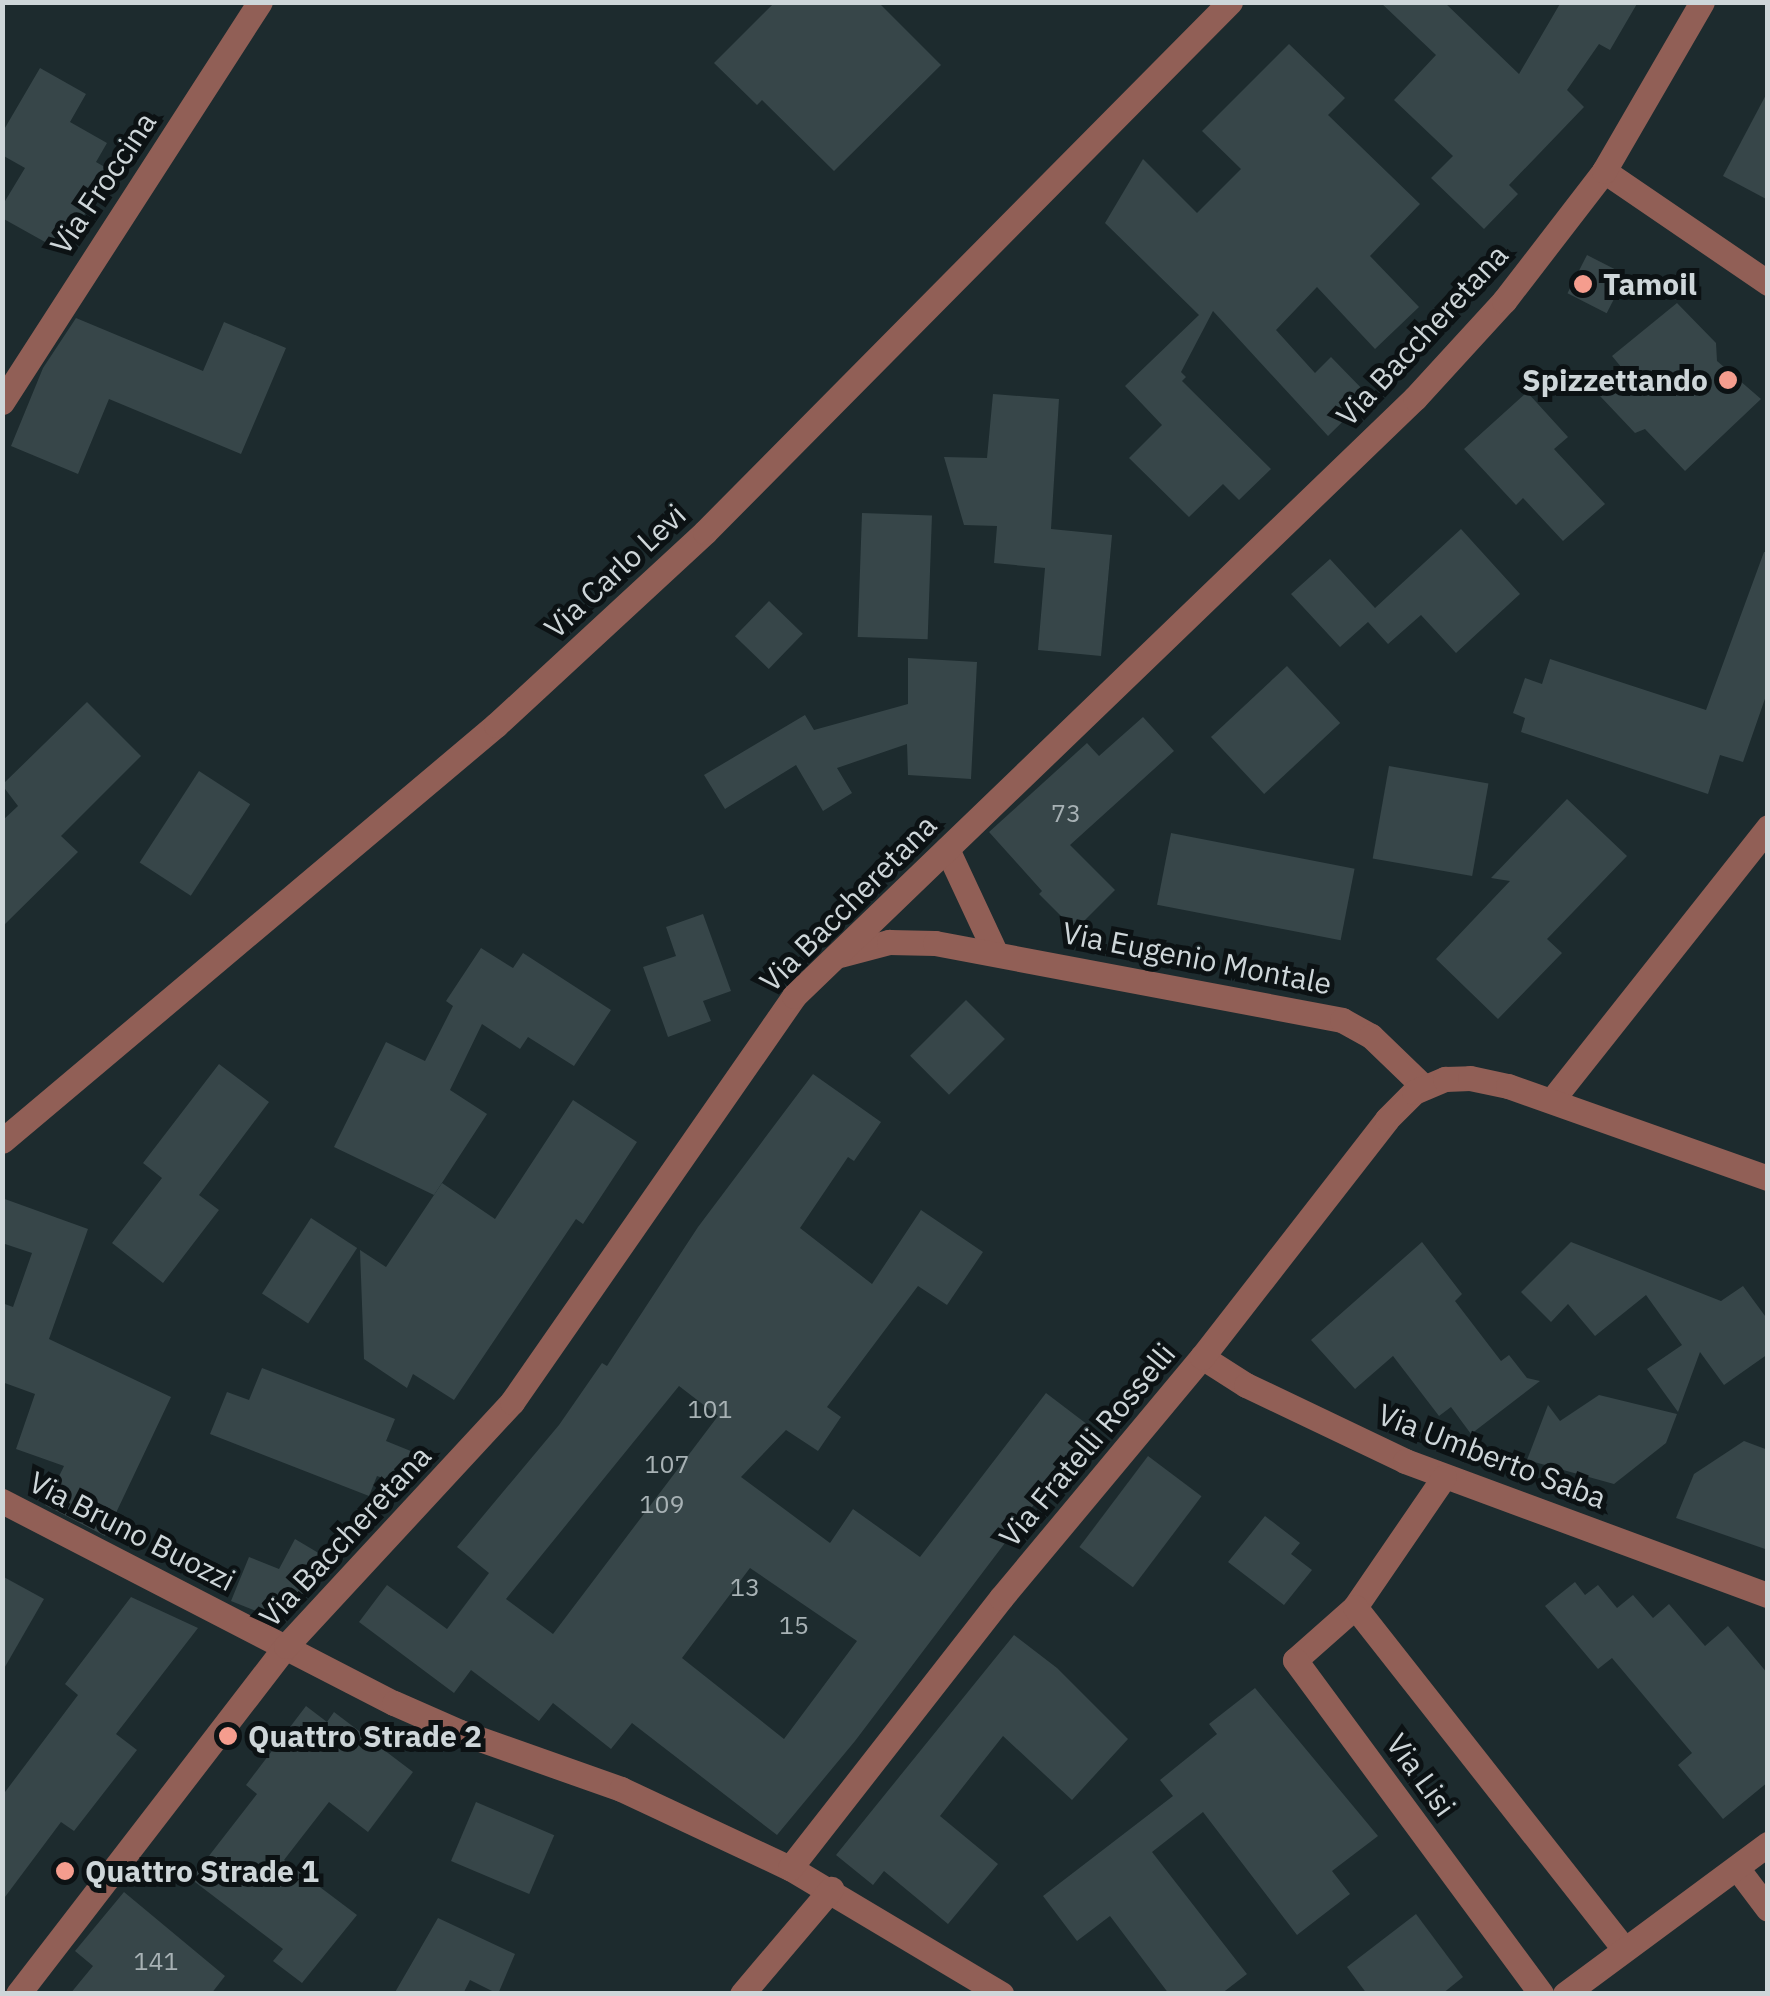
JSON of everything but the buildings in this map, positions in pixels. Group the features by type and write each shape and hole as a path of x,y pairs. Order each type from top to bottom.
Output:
{"street":[{"name":"Via Froccina","path":"2,402 260,2"},
{"name":"Via Carlo Levi","path":"2,1141 396,814 510,712 719,518 1230,2"},
{"name":"Via Baccheretana","path":"18,1994 286,1646 512,1402 794,996 1415,398 1504,301 1604,171 1702,2"},
{"path":"1604,171 1768,283"},
{"path":"1552,1100 1768,827"},
{"path":"947,849 995,952"},
{"name":"Via Eugenio Montale","path":"835,956 889,942 995,952 1342,1020 1434,1082"},
{"path":"1434,1082 1489,1081 1768,1178"},
{"name":"Via Fratelli Rosselli","path":"790,1868 1001,1598 1202,1357 1386,1118 1434,1082"},
{"name":"Via Umberto Saba","path":"1202,1357 1246,1385 1444,1477 1768,1595"},
{"name":"Via Lisi","path":"1444,1477 1356,1607 1296,1660 1541,1994"},
{"name":"Via Bruno Buozzi","path":"2,1501 460,1732 621,1788 790,1868 1001,1994"},
{"name":"Via Lisi","path":"1356,1607 1624,1949"},
{"path":"1565,1994 1768,1844"},
{"path":"1736,1868 1768,1909"},
{"path":"742,1994 831,1889"}],"place":[{"name":"Tamoil","path":"1583,284"},
{"name":"Spizzettando","path":"1728,380"},
{"name":"Quattro Strade 2","path":"228,1736"},
{"name":"Quattro Strade 1","path":"65,1871"}]}
